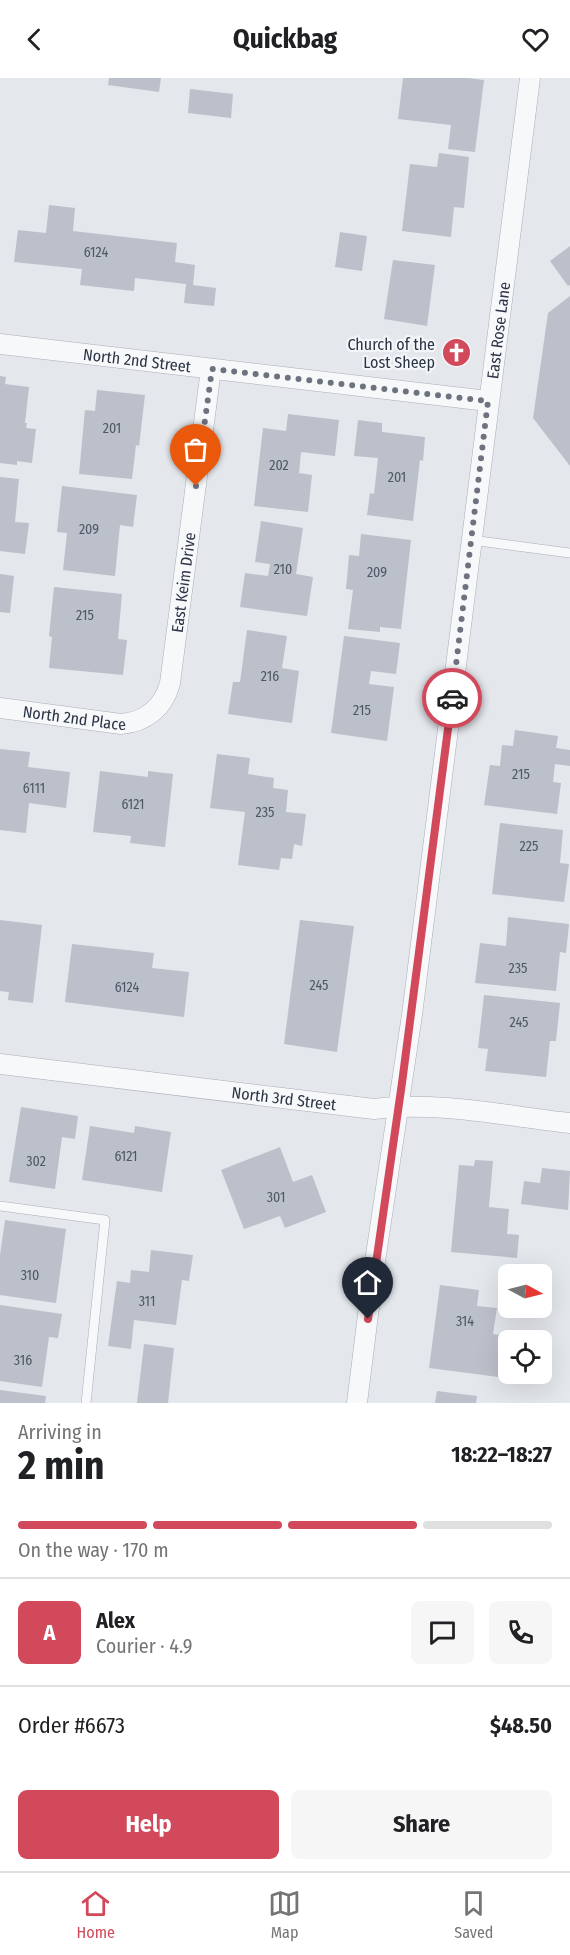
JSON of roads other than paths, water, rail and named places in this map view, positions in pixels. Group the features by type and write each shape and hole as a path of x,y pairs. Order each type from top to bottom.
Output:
{"street":[{"name":"East Rose Lane","path":"357,1403 373,1275 399,1106 530,78"},
{"name":"North 2nd Street","path":"0,344 488,401"},
{"name":"East Keim Drive","path":"148,716 160,705 171,683 212,369"},
{"name":"North 2nd Place","path":"0,708 117,724 134,722 148,716"},
{"name":"North 3rd Street","path":"0,1064 374,1109 399,1106 428,1107 570,1124"}],"lane":[{"path":"471,540 570,553"},
{"path":"0,1206 105,1220 86,1403"}],"place":[{"name":"Church of the Lost Sheep","path":"456,353"}]}
